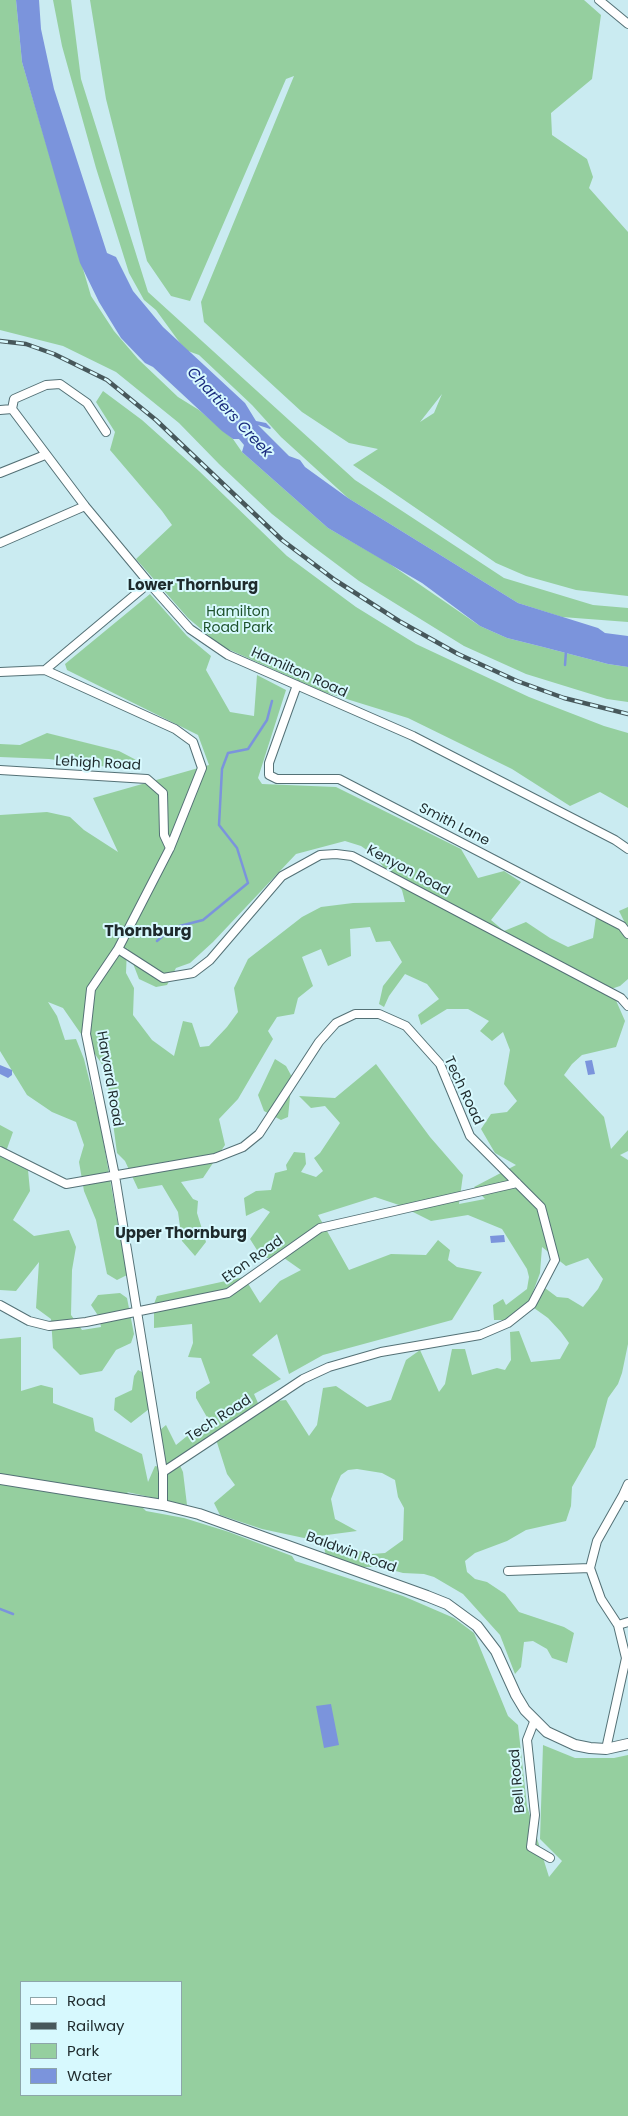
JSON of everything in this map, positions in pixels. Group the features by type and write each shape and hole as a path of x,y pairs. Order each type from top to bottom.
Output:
{"street":[{"path":"599,0 628,24"},
{"path":"0,410 12,408 14,399 46,385 60,384 87,403 106,432"},
{"name":"Hamilton Road","path":"12,408 84,506 190,629 228,655 413,736 615,840 628,849"},
{"path":"0,473 45,455"},
{"path":"0,543 84,506"},
{"path":"45,670 149,583"},
{"name":"Harvard Road","path":"0,672 45,670 175,729 193,742 202,768 170,848 118,949 91,989 86,1034 115,1176 163,1472 163,1506"},
{"name":"Smith Lane","path":"296,685 269,763 269,775 273,778 339,780 622,926 628,934"},
{"name":"Lehigh Road","path":"0,770 147,779 163,793 164,835 170,848"},
{"name":"Kenyon Road","path":"118,949 163,978 193,973 210,960 282,876 320,855 336,854 352,856 621,998 628,1006"},
{"name":"Tech Road","path":"0,1151 66,1184 215,1158 243,1147 259,1134 319,1042 336,1023 355,1014 379,1014 406,1026 440,1064 470,1136 541,1207 555,1260 532,1304 508,1322 480,1335 381,1352 329,1367 303,1379 163,1472"},
{"name":"Eton Road","path":"0,1305 29,1321 49,1326 137,1313 228,1294 320,1228 517,1183"},
{"name":"Baldwin Road","path":"0,1478 199,1514 447,1604 464,1615 488,1638 496,1651 516,1696 534,1722 546,1732 560,1740 582,1746 606,1748 628,1744"},
{"path":"606,1748 626,1658 618,1625 601,1598 590,1568 597,1541 626,1496 628,1484"},
{"path":"508,1571 590,1568"},
{"path":"618,1625 628,1622"},
{"name":"Bell Road","path":"534,1722 527,1740 535,1815 531,1847 550,1858"}],"green space":[{"path":"0,0 16,0 22,62 91,296 114,331 138,359 178,397 199,410 233,439 242,452 328,528 387,562 480,626 507,638 608,664 628,667 628,702 607,699 526,674 464,646 359,581 311,545 272,514 179,423 116,372 63,346 0,330"},
{"path":"53,0 71,0 81,79 148,292 355,480 504,578 593,605 628,608 628,622 562,617 518,603 348,498 281,437 252,405 199,355 188,351 180,343 156,310 144,300 129,273 96,168 62,46"},
{"path":"90,0 584,0 601,15 592,79 551,113 552,135 587,159 593,177 589,188 628,232 628,596 576,590 526,576 496,563 353,465 378,449 349,443 302,412 204,322 201,302 294,76 286,79 190,301 171,296 147,261 106,99","holes":["442,394 434,413 420,422"]},
{"name":"Hamilton Road Park","path":"103,391 142,420 199,471 287,556 356,607 416,644 529,697 604,726 628,733 628,808 600,792 570,806 512,769 408,718 324,692 221,646 188,618 136,559 172,525 110,450 115,432 96,402"},
{"path":"150,594 187,636 211,656 206,670 230,712 254,716 257,675 286,690 258,778 262,784 336,787 461,849 478,878 504,871 521,882 491,920 504,931 526,922 568,947 593,938 596,917 610,925 628,929 628,979 620,986 611,989 625,1021 616,1047 582,1055 564,1075 604,1117 611,1149 628,1130 628,1151 620,1155 628,1160 628,1344 622,1373 618,1384 608,1398 595,1447 572,1487 571,1506 566,1521 526,1530 507,1541 475,1553 465,1561 467,1572 475,1579 487,1582 505,1594 519,1612 564,1627 574,1633 567,1663 552,1658 547,1649 533,1641 524,1642 521,1667 515,1674 500,1635 463,1594 434,1577 424,1574 403,1573 381,1567 361,1567 326,1556 323,1543 372,1554 385,1553 403,1540 404,1508 398,1497 395,1480 382,1473 357,1469 348,1470 341,1475 336,1486 331,1499 335,1519 357,1531 304,1538 262,1529 220,1515 214,1503 235,1485 227,1474 214,1433 177,1459 183,1472 187,1505 127,1492 146,1511 184,1518 229,1532 292,1556 295,1561 403,1596 454,1618 474,1633 508,1716 518,1725 527,1806 549,1877 562,1861 540,1839 543,1745 575,1758 614,1758 628,1755 628,2116 0,2116 0,1339 21,1337 21,1391 41,1385 53,1388 53,1403 93,1418 95,1431 142,1454 148,1482 155,1466 164,1468 160,1430 166,1425 176,1445 208,1419 196,1398 196,1392 210,1383 201,1358 188,1357 193,1343 192,1324 154,1328 154,1304 157,1296 244,1277 260,1303 280,1281 301,1270 284,1258 262,1258 250,1239 270,1212 263,1208 246,1216 244,1198 256,1191 271,1190 275,1173 287,1170 286,1165 294,1152 305,1153 306,1164 301,1172 316,1177 323,1171 314,1158 320,1153 340,1123 325,1106 311,1108 299,1096 335,1098 376,1064 430,1137 463,1175 459,1204 485,1199 474,1187 516,1165 495,1153 481,1129 491,1114 507,1112 517,1101 504,1084 510,1050 503,1032 492,1041 480,1031 489,1021 468,1009 447,1009 421,1025 418,1015 439,999 427,984 405,974 389,996 384,1007 379,1004 383,986 402,962 390,941 376,942 370,927 350,929 351,956 328,966 321,949 302,957 313,986 298,998 294,1014 277,1017 268,1031 273,1039 238,1099 219,1119 225,1145 203,1178 181,1182 193,1199 198,1201 197,1213 206,1242 195,1256 182,1241 178,1212 162,1185 138,1189 125,1161 117,1153 106,1070 63,1008 48,1002 57,1016 65,1040 76,1039 84,1059 100,1123 127,1275 117,1280 107,1274 96,1220 84,1191 79,1162 84,1145 76,1122 52,1112 27,1095 0,1051 0,815 47,812 70,817 84,830 118,852 93,798 209,765 198,735 67,670 65,664","holes":["345,841 361,846 374,855 402,890 405,902 353,903 321,907 302,917 248,959 234,988 238,1012 209,1046 200,1047 192,1023 183,1021 174,1056 152,1040 133,1015 134,988 126,973 127,948 139,979 156,987 167,985 176,968 190,963 213,942 296,854","375,1197 399,1205 431,1221 468,1215 502,1229 527,1269 529,1277 527,1289 506,1305 503,1299 493,1305 494,1320 506,1320 530,1300 540,1273 542,1247 566,1266 588,1258 603,1279 598,1289 583,1307 568,1298 557,1297 545,1288 534,1308 548,1318 569,1343 560,1359 531,1362 519,1331 510,1332 511,1360 505,1370 497,1368 472,1375 465,1349 452,1349 445,1384 439,1392 420,1350 406,1360 391,1400 367,1407 336,1386 323,1388 317,1425 309,1436 286,1400 258,1403 254,1394 281,1379 252,1355 277,1334 289,1374 323,1355 452,1320 482,1272 457,1267 448,1260 450,1250 438,1240 426,1255 391,1254 349,1270 318,1215"]},
{"path":"47,733 119,751 142,763 115,768 49,759 0,757 0,744 20,745"},
{"path":"628,907 628,929 619,911"},
{"path":"275,1059 286,1066 292,1077 288,1117 281,1120 264,1111 258,1095"},
{"path":"0,1125 13,1132 4,1157 28,1170 30,1191 13,1220 34,1236 69,1230 76,1247 72,1270 71,1315 82,1330 101,1327 99,1317 91,1305 98,1295 120,1293 127,1298 134,1334 131,1343 116,1350 102,1371 80,1375 53,1348 51,1319 36,1308 39,1262 16,1291 0,1290"},
{"path":"138,1370 144,1373 149,1409 131,1423 114,1410 115,1398 132,1390 134,1376"}],"water":[{"name":"Chartiers Creek","path":"16,0 39,0 41,29 54,89 107,253 116,257 133,291 163,327 245,403 256,421 266,423 271,428 258,425 289,456 300,460 305,467 348,498 518,603 598,628 605,633 628,636 628,667 608,664 507,638 480,626 422,583 328,528 242,452 244,445 239,439 233,439 222,431 153,367 145,363 121,338 99,302 80,263 22,62"},
{"path":"592,1060 595,1074 588,1075 585,1061"},
{"path":"0,1065 12,1070 12,1075 8,1078 0,1074"},
{"path":"504,1235 505,1242 491,1243 490,1236"},
{"path":"331,1704 339,1745 324,1748 316,1706"}],"waterway":[{"path":"565,665 566,651"},
{"path":"157,941 172,928 203,920 248,883 237,848 219,825 222,769 228,753 248,749 267,720 272,701"},
{"path":"0,1609 13,1614"}],"railway":[{"path":"0,341 26,344 54,354 107,380 156,420 282,540 335,580 399,621 458,654 517,681 564,698 628,714"}],"district":[{"name":"Lower Thornburg","path":"193,586"},
{"name":"Thornburg","path":"148,932"},
{"name":"Upper Thornburg","path":"181,1234"}]}
